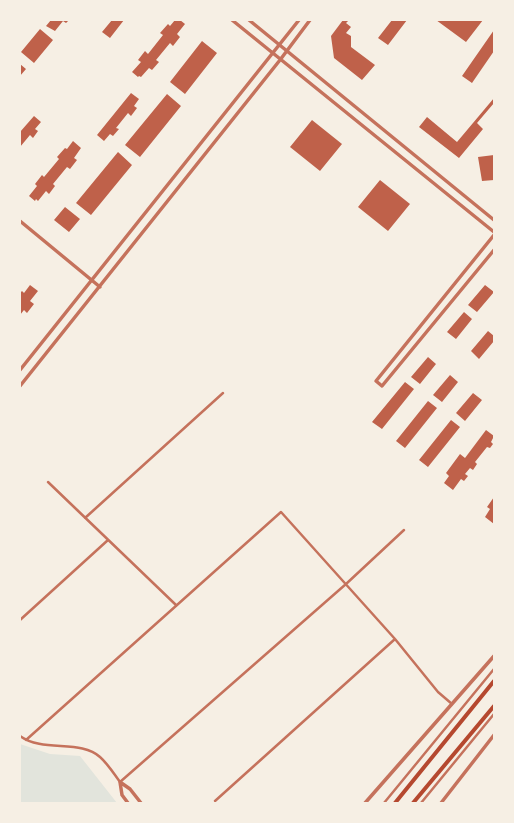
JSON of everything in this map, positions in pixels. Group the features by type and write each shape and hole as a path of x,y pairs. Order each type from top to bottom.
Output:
{"main road":[{"path":"395,803 494,681"},
{"path":"413,803 494,706"}],"street":[{"path":"232,20 494,234 376,381 382,386 494,250"},
{"path":"249,20 494,220"},
{"path":"20,370 299,20"},
{"path":"20,386 280,60 310,20"},
{"path":"20,221 100,286"},
{"path":"85,518 223,393"},
{"path":"48,482 176,605"},
{"path":"26,740 281,512 395,640 438,692 452,704"},
{"path":"120,782 346,584 404,530"},
{"path":"20,620 108,540"},
{"path":"215,801 395,640"},
{"path":"365,803 494,656"},
{"path":"384,803 494,670"},
{"path":"421,803 494,714"},
{"path":"441,803 494,735"},
{"path":"20,736 26,740 53,747 83,749 100,757 120,782 130,789 141,803"},
{"path":"120,782 122,795 128,803"}],"shaded area":[{"path":"20,744 50,754 80,756 117,803 20,803"}],"building":[{"path":"51,20 69,20 66,23 63,21 55,31 46,26"},
{"path":"112,20 124,20 110,38 102,32"},
{"path":"175,20 180,20 185,24 177,34 180,37 173,46 170,43 156,60 159,62 152,70 149,68 141,77 138,77 132,72 141,62 138,60 145,51 148,54 163,35 160,33 168,24 170,26"},
{"path":"343,20 349,20 346,23 351,27 346,33 351,36 351,47 375,65 362,80 334,58 331,36"},
{"path":"392,20 407,20 388,45 378,38"},
{"path":"436,20 483,20 466,42"},
{"path":"40,29 53,40 34,63 21,52"},
{"path":"494,30 494,51 472,83 462,76"},
{"path":"202,41 217,53 185,94 170,82"},
{"path":"20,64 26,69 20,76"},
{"path":"131,93 139,99 134,106 137,108 131,116 128,113 116,128 119,129 113,136 110,134 104,141 97,135"},
{"path":"167,94 181,106 140,157 125,145"},
{"path":"494,98 494,103 477,123 483,129 459,158 419,127 427,117 457,142"},
{"path":"34,116 41,122 35,129 38,131 33,138 30,135 20,147 20,132"},
{"path":"312,120 342,144 320,171 290,147"},
{"path":"73,141 81,148 74,158 77,160 70,169 67,167 53,184 55,186 49,194 46,191 38,201 36,199 35,201 29,196 37,186 35,184 42,175 44,177 59,159 57,157 65,148 67,149"},
{"path":"118,152 132,165 91,215 76,203"},
{"path":"494,155 494,180 482,181 478,157"},
{"path":"380,180 410,204 388,231 358,207"},
{"path":"65,207 80,219 69,232 54,220"},
{"path":"30,285 38,291 30,301 34,304 27,313 24,310 20,315 20,293 22,291 24,293"},
{"path":"485,285 494,292 477,312 468,305"},
{"path":"464,312 472,319 456,339 447,332"},
{"path":"488,331 494,336 494,341 479,359 471,351"},
{"path":"428,357 436,364 420,384 411,377"},
{"path":"450,375 458,382 442,402 433,395"},
{"path":"405,382 414,389 382,429 372,422"},
{"path":"473,393 482,400 465,421 456,413"},
{"path":"428,401 437,408 405,448 396,441"},
{"path":"451,420 460,427 428,467 419,460"},
{"path":"486,430 494,436 491,442 493,444 490,448 487,447 475,462 477,464 473,470 470,468 465,474 468,476 464,481 461,479 453,490 444,483 449,476 446,473 460,454 465,458"},
{"path":"494,497 494,524 485,517 490,509 487,507"}]}
